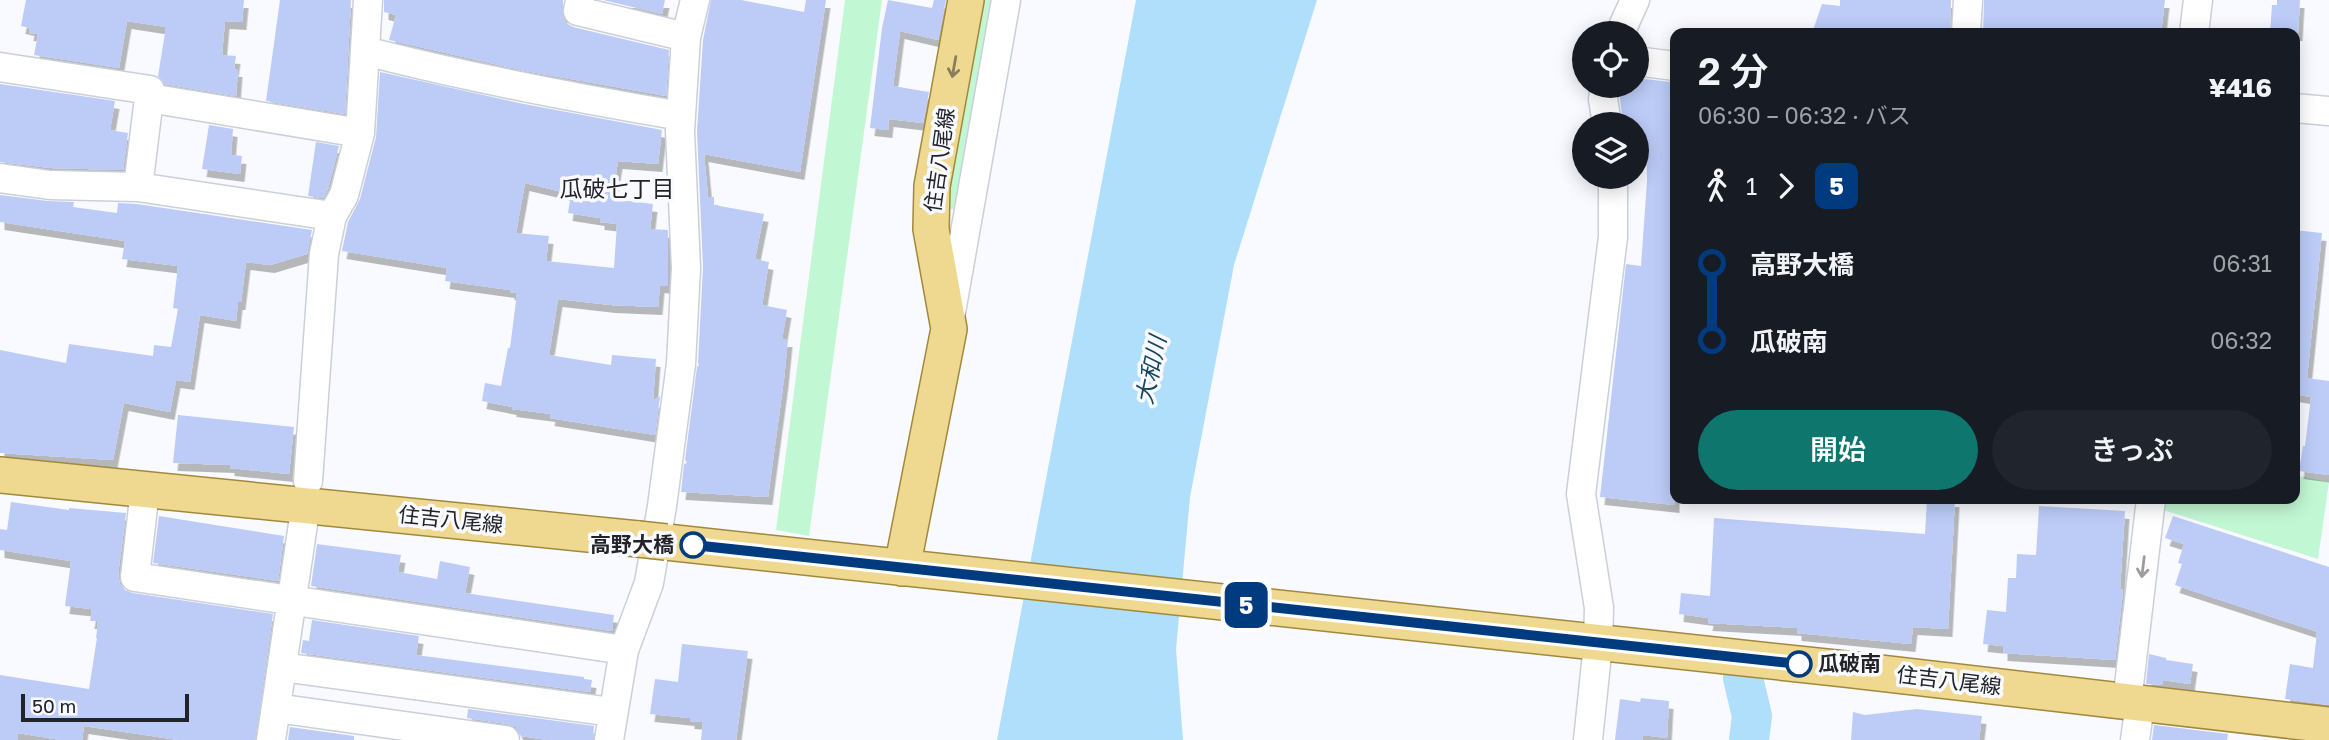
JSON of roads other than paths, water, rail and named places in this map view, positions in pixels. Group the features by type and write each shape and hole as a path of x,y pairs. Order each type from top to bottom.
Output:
{"main road":[{"name":"住吉八尾線","path":"909,568 949,328 931,229 932,186 966,0"},
{"name":"住吉八尾線","path":"0,475 831,559 1845,669 2329,725"}],"street":[{"path":"308,481 324,254 332,216 344,195 360,133 368,0"},
{"path":"580,0 578,11 686,37"},
{"path":"609,740 624,650 649,583 681,364 686,268 681,116 686,37 695,0"},
{"path":"949,328 1006,0"},
{"path":"1625,21 1635,0"},
{"path":"1966,28 1968,0"},
{"path":"2195,28 2198,0"},
{"path":"365,51 440,71 681,116"},
{"path":"1649,63 1670,65"},
{"path":"0,67 150,90 138,187"},
{"path":"149,98 360,133"},
{"path":"2300,109 2329,111"},
{"path":"0,178 50,186 138,187 332,216"},
{"path":"1588,740 1588,642 1599,608 1581,494 1613,237 1613,189"},
{"path":"145,490 135,577 624,650"},
{"path":"2136,740 2134,703 2151,504"},
{"path":"271,740 303,524"},
{"path":"282,667 612,712"},
{"path":"276,708 505,740"}],"water":[{"name":"大和川","path":"1136,0 1317,0 1234,265 1190,497 1176,649 1183,740 997,740"}],"waterway":[{"path":"1743,678 1752,716 1749,740"}],"place":[{"name":"高野大橋","path":"693,545"},
{"name":"瓜破南","path":"1799,664"}],"district":[{"name":"瓜破七丁目","path":"617,189"}]}
